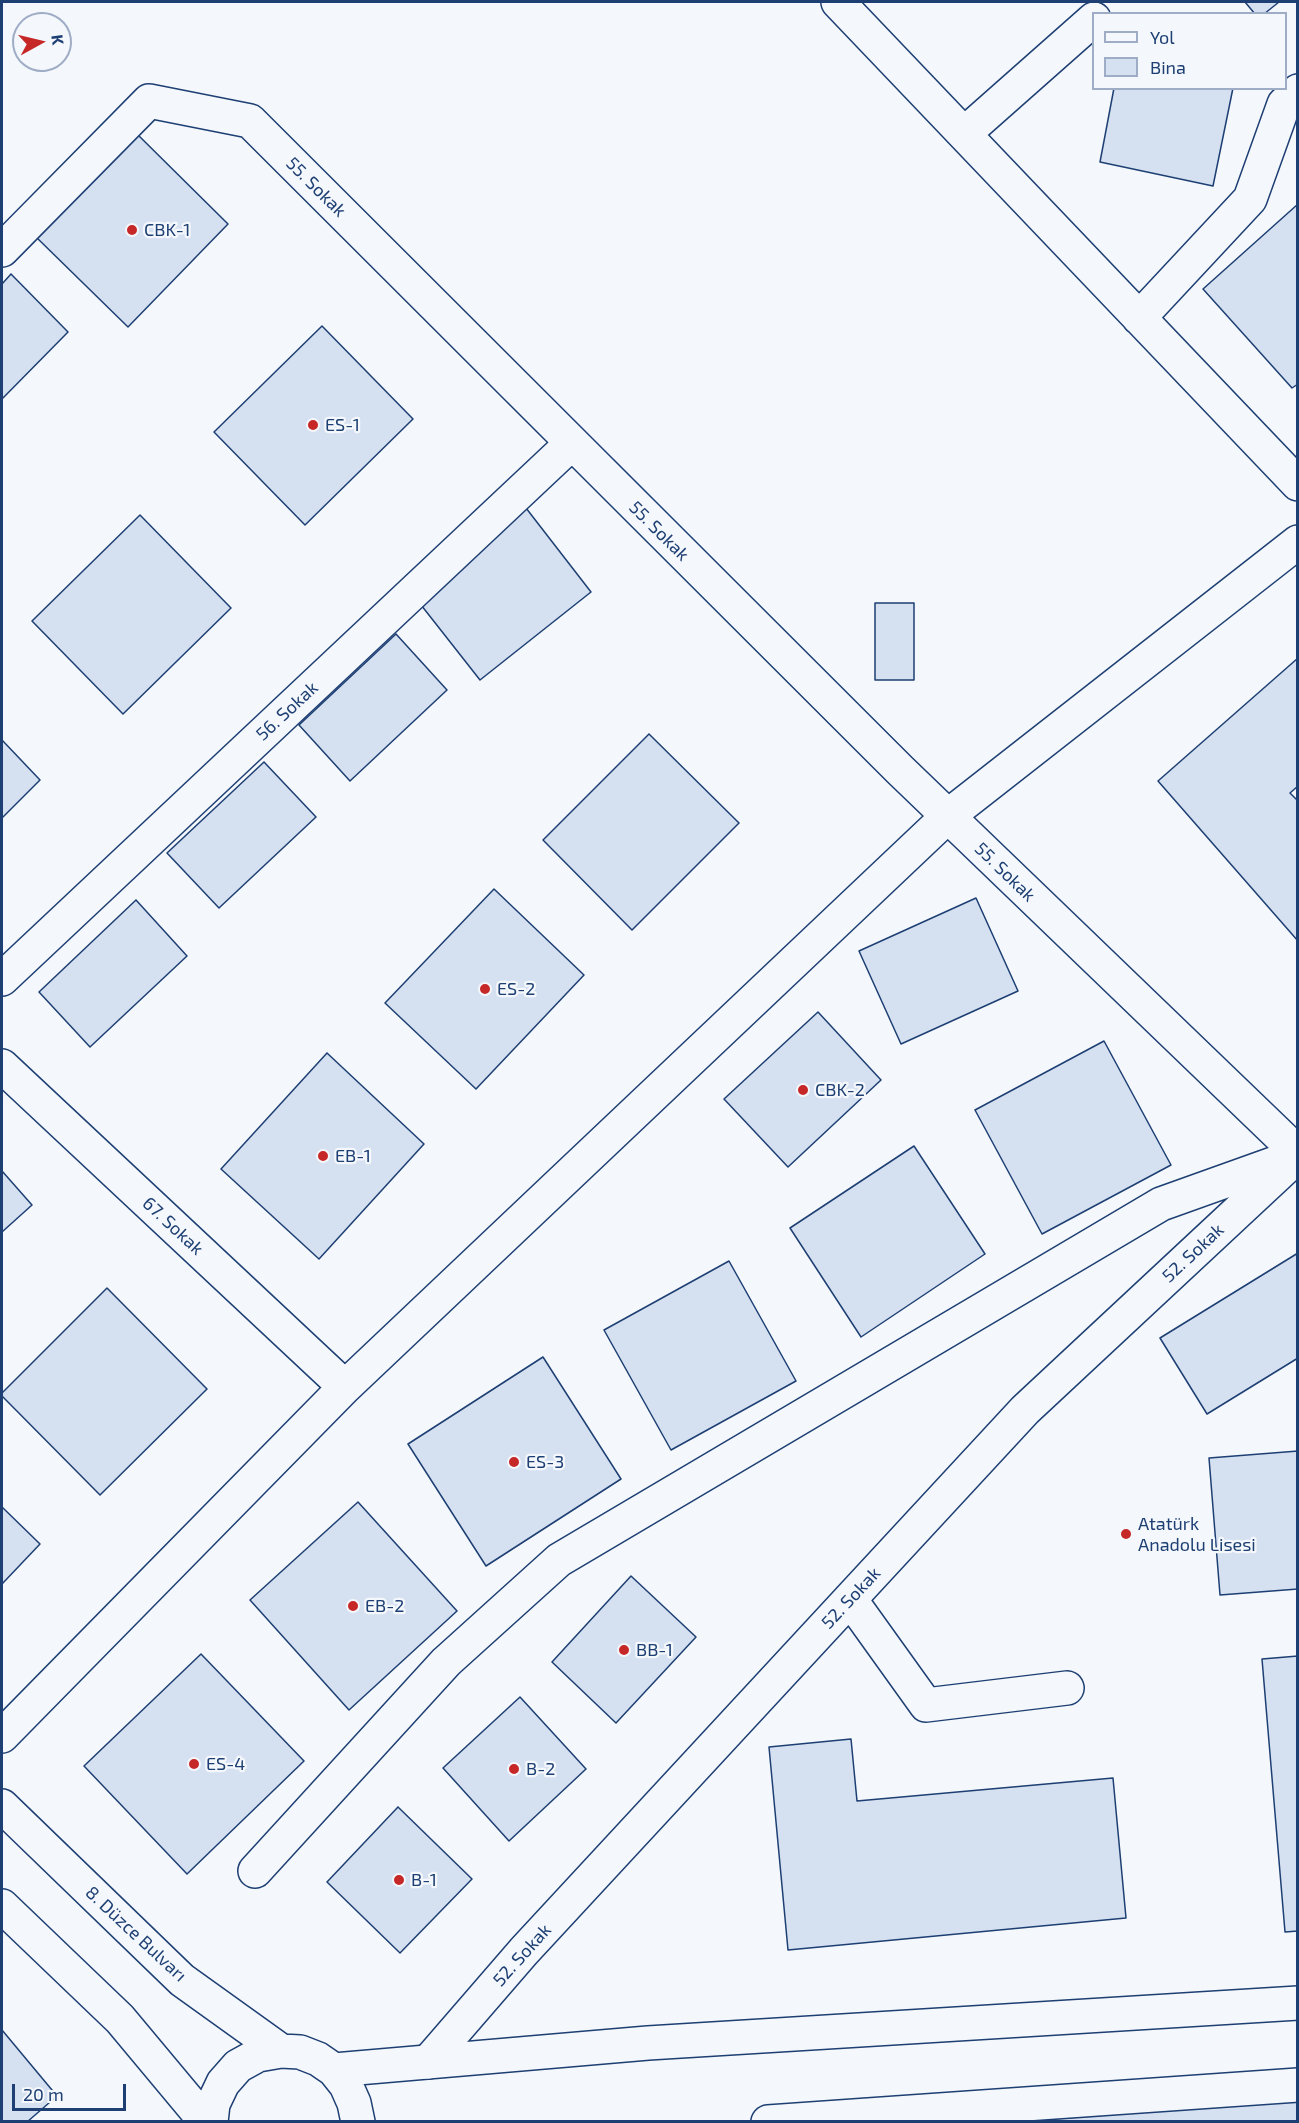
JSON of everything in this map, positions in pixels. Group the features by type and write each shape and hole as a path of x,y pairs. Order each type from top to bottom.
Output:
{"street":[{"path":"838,2 1298,484"},
{"path":"964,134 1092,21"},
{"path":"1139,318 1250,198 1284,104 1298,91"},
{"name":"55. Sokak","path":"2,249 149,101 250,121 948,816 1298,1155"},
{"name":"56. Sokak","path":"2,979 572,444"},
{"path":"2,1736 345,1387 948,816 1298,542"},
{"name":"67. Sokak","path":"2,1066 345,1387"},
{"path":"255,1871 446,1662 559,1560 1161,1204 1298,1155"},
{"name":"52. Sokak","path":"428,2062 524,1951 1025,1410 1298,1155"},
{"path":"850,1599 926,1705 1067,1688"},
{"name":"8. Düzce Bulvarı","path":"2,1806 182,1980 281,2050"},
{"path":"2,1905 120,2019 206,2121"},
{"path":"334,2070 648,2043 1298,2003"},
{"path":"212,2121 213,2104 223,2083 238,2066 258,2055 281,2050 300,2052 318,2059 334,2070 346,2085 354,2103 358,2121"},
{"path":"768,2121 896,2117 1298,2085"}],"building":[{"path":"1245,2 1279,2 1266,12 1253,12"},
{"path":"1114,90 1233,90 1213,186 1100,162"},
{"name":"CBK-1","path":"137,134 228,224 128,327 36,237"},
{"path":"1298,204 1298,384 1292,388 1203,289"},
{"path":"11,274 68,332 2,399 2,284"},
{"name":"ES-1","path":"322,326 413,419 305,525 214,432"},
{"path":"526,508 591,592 480,680 414,596"},
{"path":"140,515 231,608 123,714 32,621"},
{"path":"875,603 914,603 914,680 875,680"},
{"path":"396,634 447,690 350,781 299,725"},
{"path":"1298,658 1298,786 1290,793 1298,801 1298,941 1158,781"},
{"path":"649,734 739,823 632,930 543,840"},
{"path":"2,740 40,780 2,818"},
{"path":"264,762 316,817 219,908 167,853"},
{"name":"ES-2","path":"494,889 584,975 476,1089 385,1003"},
{"path":"976,898 1018,991 901,1044 859,951"},
{"path":"136,900 187,956 90,1047 39,992"},
{"name":"CBK-2","path":"818,1012 881,1080 788,1167 724,1099"},
{"path":"1104,1041 1171,1165 1042,1234 975,1110"},
{"name":"EB-1","path":"327,1053 424,1144 319,1259 221,1169"},
{"path":"914,1146 985,1254 861,1337 790,1228"},
{"path":"2,1171 32,1205 2,1232"},
{"path":"1298,1253 1298,1358 1207,1414 1160,1338"},
{"path":"729,1261 796,1381 671,1450 604,1330"},
{"path":"107,1288 207,1389 100,1495 2,1396 2,1393"},
{"name":"ES-3","path":"543,1357 621,1479 486,1566 408,1444"},
{"path":"1298,1451 1298,1589 1220,1595 1209,1458"},
{"name":"EB-2","path":"358,1502 457,1611 349,1710 250,1600"},
{"path":"2,1507 40,1544 2,1584"},
{"name":"BB-1","path":"631,1576 696,1637 616,1723 552,1662"},
{"name":"ES-4","path":"201,1654 304,1761 187,1874 84,1766"},
{"path":"1298,1656 1298,1931 1285,1932 1262,1659"},
{"name":"B-2","path":"520,1697 586,1769 509,1841 443,1768"},
{"path":"851,1739 857,1801 1113,1778 1126,1918 788,1950 769,1747"},
{"name":"B-1","path":"398,1807 472,1879 400,1953 327,1882"},
{"path":"2,2030 57,2096 27,2122 2,2122"},
{"path":"1298,2101 1298,2122 1011,2122"}],"place":[{"name":"CBK-1","path":"132,230"},
{"name":"ES-1","path":"313,425"},
{"name":"ES-2","path":"485,989"},
{"name":"CBK-2","path":"803,1090"},
{"name":"EB-1","path":"323,1156"},
{"name":"ES-3","path":"514,1462"},
{"name":"Atatürk Anadolu Lisesi","path":"1126,1534"},
{"name":"EB-2","path":"353,1606"},
{"name":"BB-1","path":"624,1650"},
{"name":"ES-4","path":"194,1764"},
{"name":"B-2","path":"514,1769"},
{"name":"B-1","path":"399,1880"}]}
